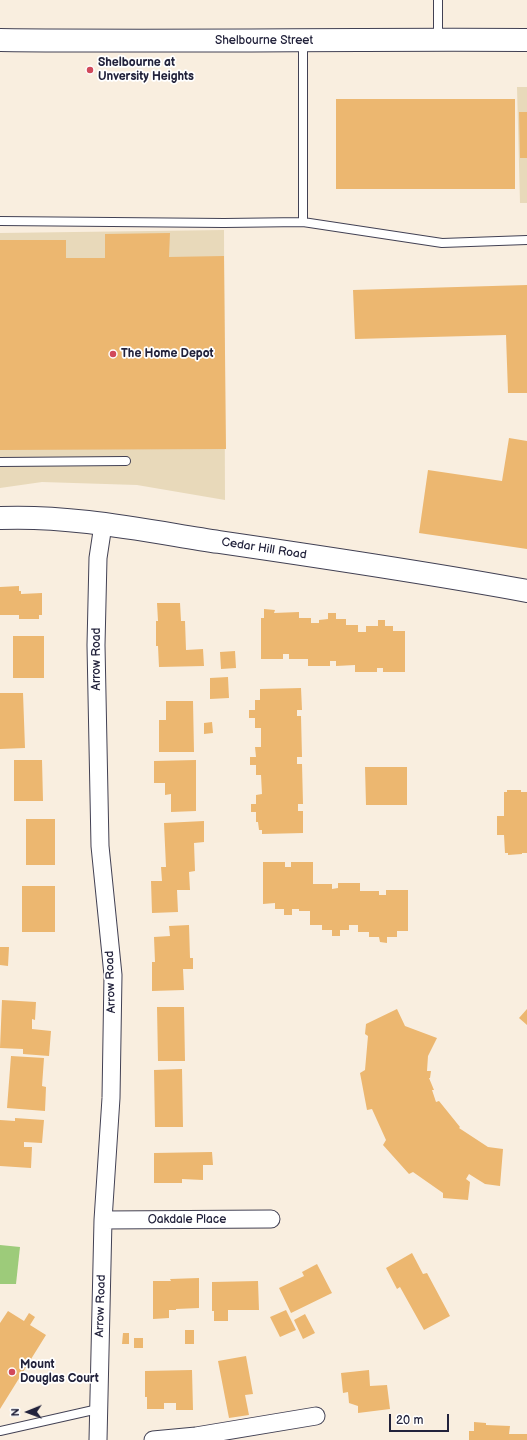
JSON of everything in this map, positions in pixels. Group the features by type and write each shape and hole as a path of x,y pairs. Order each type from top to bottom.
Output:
{"main road":[{"name":"Shelbourne Street","path":"0,40 527,40"},
{"name":"Cedar Hill Road","path":"0,518 22,517 103,524 451,577 527,591"}],"street":[{"name":"Arrow Road","path":"98,1440 103,1220 111,1098 113,975 100,846 96,645 98,558 103,524"},
{"name":"Oakdale Place","path":"103,1220 271,1219"},
{"path":"153,1440 196,1436 316,1416"}],"lane":[{"path":"438,0 438,40"},
{"path":"303,41 303,222"},
{"path":"0,221 224,223 303,222 442,243 527,240"},
{"path":"0,462 126,461"},
{"path":"0,1431 98,1408"}],"shaded area":[{"path":"517,87 527,87 527,203 520,203"},
{"name":"The Home Depot","path":"224,230 225,500 137,485 42,482 0,488 0,233"}],"green space":[{"path":"0,1245 20,1247 16,1284 0,1284"}],"building":[{"path":"336,99 515,99 515,189 336,189"},
{"path":"519,112 527,112 527,158 520,158"},
{"name":"The Home Depot","path":"170,233 169,257 224,256 226,449 0,450 0,240 66,240 66,258 105,258 105,234"},
{"path":"527,285 527,393 508,393 506,335 355,339 353,290"},
{"path":"509,438 527,441 527,549 419,533 428,470 502,481"},
{"path":"19,586 19,591 21,591 21,594 42,593 42,615 39,615 39,619 19,619 19,615 0,615 0,587"},
{"path":"157,603 180,603 181,621 185,621 186,650 203,649 204,666 159,667 158,646 156,646 156,621 158,621"},
{"path":"264,609 275,610 274,613 299,612 299,618 311,618 311,623 319,623 319,620 328,619 328,613 336,613 336,619 346,619 346,625 358,625 358,632 366,632 366,626 378,626 378,620 385,620 385,626 393,626 393,631 405,631 405,672 383,672 383,668 377,668 377,672 355,672 355,665 336,666 336,661 330,661 330,666 308,666 308,659 289,659 289,654 283,654 283,659 261,659 261,618 264,618"},
{"path":"13,636 44,636 44,678 13,678"},
{"path":"235,651 236,668 221,669 220,652"},
{"path":"228,677 229,698 210,699 210,678"},
{"path":"301,688 302,710 297,710 297,716 301,716 302,757 297,757 297,764 302,764 303,804 298,804 298,811 303,811 303,833 262,834 262,830 259,830 258,822 256,822 256,812 251,812 251,804 256,804 256,795 262,794 261,775 256,775 256,765 250,765 250,757 256,757 255,747 261,747 261,728 255,728 255,718 249,718 249,710 255,710 255,700 260,700 260,689"},
{"path":"0,693 23,693 25,748 0,749"},
{"path":"166,701 193,701 194,752 159,752 159,720 166,720"},
{"path":"212,722 213,733 204,734 204,723"},
{"path":"14,760 42,760 43,801 14,801"},
{"path":"196,760 196,811 171,812 171,794 165,795 165,783 154,783 154,761"},
{"path":"365,767 407,767 407,805 366,805"},
{"path":"507,790 521,790 521,792 527,792 527,853 508,855 508,853 505,853 504,835 497,835 497,816 504,816 504,792 507,792"},
{"path":"26,819 55,819 55,865 26,865"},
{"path":"204,821 204,842 194,843 195,871 189,872 190,890 177,890 178,912 152,913 151,881 162,881 161,867 166,867 164,823"},
{"path":"263,862 285,862 285,867 291,867 291,862 313,862 313,884 332,884 332,889 338,888 338,883 360,883 360,891 379,891 379,895 386,895 386,890 408,890 408,931 397,931 397,937 387,937 387,943 380,942 379,937 369,937 369,932 358,932 358,925 349,925 349,930 340,930 340,936 332,936 332,930 322,930 322,925 310,925 310,911 299,911 299,909 292,909 292,915 284,915 284,909 275,909 275,903 263,904"},
{"path":"22,886 55,886 55,932 22,932"},
{"path":"189,925 190,958 193,958 193,969 183,969 184,990 152,991 152,962 155,962 154,937 170,936 169,926"},
{"path":"0,947 9,947 8,966 0,965"},
{"path":"2,1000 36,1002 35,1020 32,1019 32,1029 51,1031 49,1056 23,1054 23,1049 0,1048"},
{"path":"157,1007 184,1007 185,1061 158,1061"},
{"path":"397,1009 405,1026 437,1038 428,1056 427,1071 431,1071 429,1078 434,1090 432,1090 436,1102 439,1101 460,1127 459,1128 488,1147 503,1149 500,1186 485,1184 469,1174 466,1179 470,1182 468,1200 443,1198 443,1193 413,1172 409,1174 383,1145 386,1140 372,1109 367,1110 360,1073 365,1070 368,1036 365,1034 366,1024"},
{"path":"527,1009 527,1025 519,1018"},
{"path":"11,1056 44,1058 42,1086 46,1087 45,1111 7,1108"},
{"path":"182,1069 183,1127 155,1127 154,1070"},
{"path":"15,1118 44,1120 42,1143 24,1142 24,1147 32,1147 31,1168 0,1166 0,1120 15,1121"},
{"path":"212,1152 213,1165 203,1165 203,1180 182,1179 182,1183 154,1183 154,1153"},
{"path":"412,1253 423,1274 427,1273 450,1316 424,1330 400,1287 397,1289 386,1268"},
{"path":"317,1264 332,1293 291,1313 279,1288 304,1276 302,1272"},
{"path":"199,1278 199,1308 169,1310 169,1318 153,1319 153,1281"},
{"path":"258,1281 259,1310 228,1310 228,1321 214,1321 214,1311 212,1311 212,1282"},
{"path":"286,1310 296,1330 280,1337 270,1317"},
{"name":"Mount Douglas Court","path":"8,1311 24,1321 29,1313 35,1317 30,1325 46,1335 0,1409 0,1323"},
{"path":"305,1314 315,1333 303,1339 294,1320"},
{"path":"185,1330 194,1330 194,1344 185,1344"},
{"path":"123,1333 129,1333 129,1344 122,1344"},
{"path":"134,1338 143,1338 143,1348 134,1348"},
{"path":"246,1356 253,1394 245,1395 249,1415 229,1418 218,1361"},
{"path":"192,1370 193,1410 176,1410 176,1403 164,1403 164,1409 147,1409 147,1397 145,1397 145,1371"},
{"path":"369,1370 370,1386 387,1385 390,1409 358,1413 358,1406 349,1403 348,1392 343,1393 341,1373"},
{"path":"474,1422 486,1423 486,1425 510,1426 509,1434 527,1434 527,1440 469,1440 469,1431 474,1431"}],"place":[{"name":"Shelbourne at Unversity Heights","path":"90,70"},
{"name":"The Home Depot","path":"113,354"},
{"name":"Mount Douglas Court","path":"12,1372"}]}
